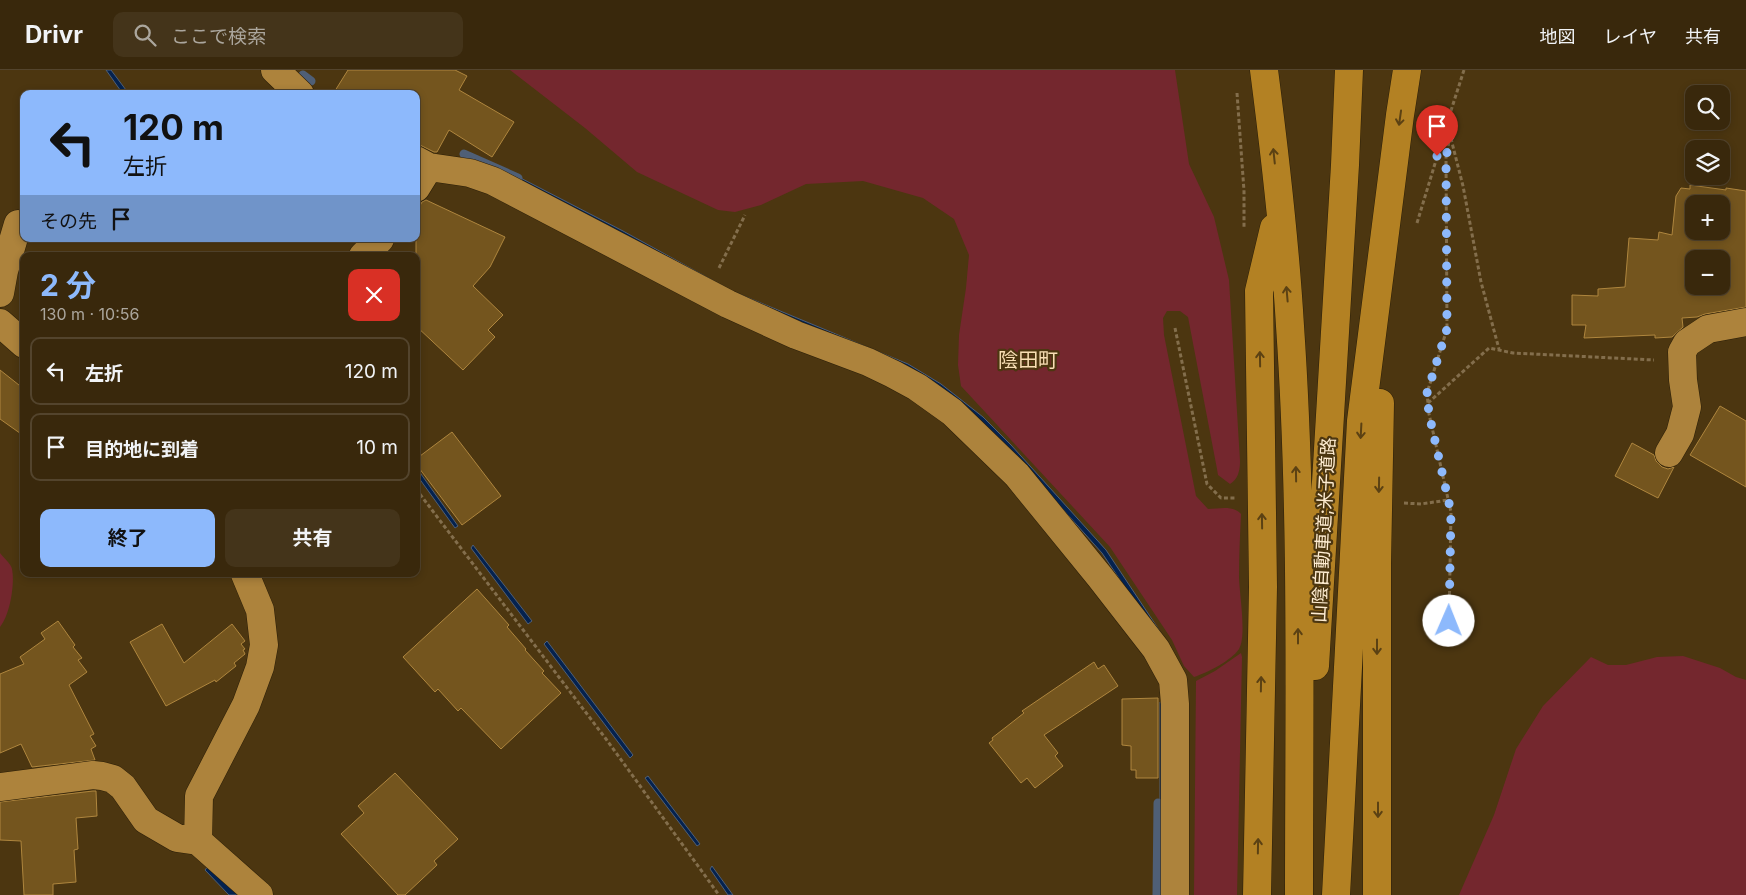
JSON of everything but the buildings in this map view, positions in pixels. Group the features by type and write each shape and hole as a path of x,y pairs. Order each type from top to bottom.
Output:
{"highway":[{"path":"1264,70 1290,326 1296,445 1301,895"},
{"name":"山陰自動車道;米子道路","path":"1301,895 1345,165 1349,70"},
{"path":"1336,895 1361,421 1407,70"},
{"name":"山陰自動車道;米子道路","path":"1336,895 1345,165"},
{"path":"1257,895 1263,586 1259,291 1279,205"},
{"path":"1377,895 1377,564 1382,261"}],"street":[{"path":"275,70 296,90"},
{"path":"421,172 470,173 493,181 721,300 796,335 868,362 893,374 917,387 952,412 985,442 1017,475 1100,576 1156,649 1173,680 1175,704 1175,895"},
{"path":"0,294 4,270 18,224"},
{"path":"367,252 377,242"},
{"path":"1669,453 1680,434 1687,407 1683,380 1682,352 1687,343 1708,329 1746,322"},
{"path":"0,323 20,340"},
{"path":"198,841 199,796 246,705 260,667 264,645 260,610 246,577"},
{"path":"0,787 93,775 113,779 123,788 146,820 177,838 198,841 259,895"}],"path":[{"path":"1417,223 1464,70"},
{"path":"1448,123 1463,186 1481,282 1499,349"},
{"path":"1449,621 1451,512 1427,393 1447,329 1446,158 1450,135"},
{"path":"718,271 745,215"},
{"path":"1428,404 1490,348 1513,353 1669,360 1682,352"},
{"path":"420,494 606,739 718,895"}],"shaded area":[{"path":"510,70 1175,70 1189,164 1214,217 1229,280 1240,461 1238,474 1230,484 1218,475 1188,317 1180,311 1167,311 1163,318 1164,335 1196,496 1208,509 1230,508 1241,514 1239,576 1242,634 1241,643 1236,653 1219,666 1194,677 1184,666 1172,640 1110,547 961,386 958,365 959,335 969,255 954,219 923,198 863,181 806,184 761,205 735,212 718,210 637,172 585,128"},
{"path":"0,553 11,567 13,583 7,615 0,627"},
{"path":"1241,653 1237,895 1194,895 1196,681 1215,671"},
{"path":"1683,656 1720,668 1746,680 1746,895 1459,895 1494,815 1516,749 1543,706 1591,657 1608,665 1626,665 1657,657"}],"water":[{"path":"106,70 111,70 126,90 120,90"},
{"path":"509,172 623,231 732,291 908,364 941,384 983,417 1011,445 1106,550 1167,642 1163,644 1102,553 1016,457 762,308 508,175"},
{"path":"420,473 458,526 455,528 420,480"},
{"path":"473,545 532,621 528,624 471,548"},
{"path":"547,641 633,755 630,758 544,644"},
{"path":"1160,702 1163,702 1165,895 1160,895"},
{"path":"648,776 700,844 697,846 645,778"},
{"path":"209,865 239,895 229,895 205,870"},
{"path":"712,866 733,895 728,895 710,869"}],"waterway":[{"path":"303,75 311,81"},
{"path":"464,154 518,178"},
{"path":"1157,895 1158,803"}],"district":[{"name":"陰田町","path":"1028,360"}],"route":[{"path":"1437,156 1448,123 1450,135 1446,158 1447,329 1427,393 1429,414 1451,512 1449,621"}]}
